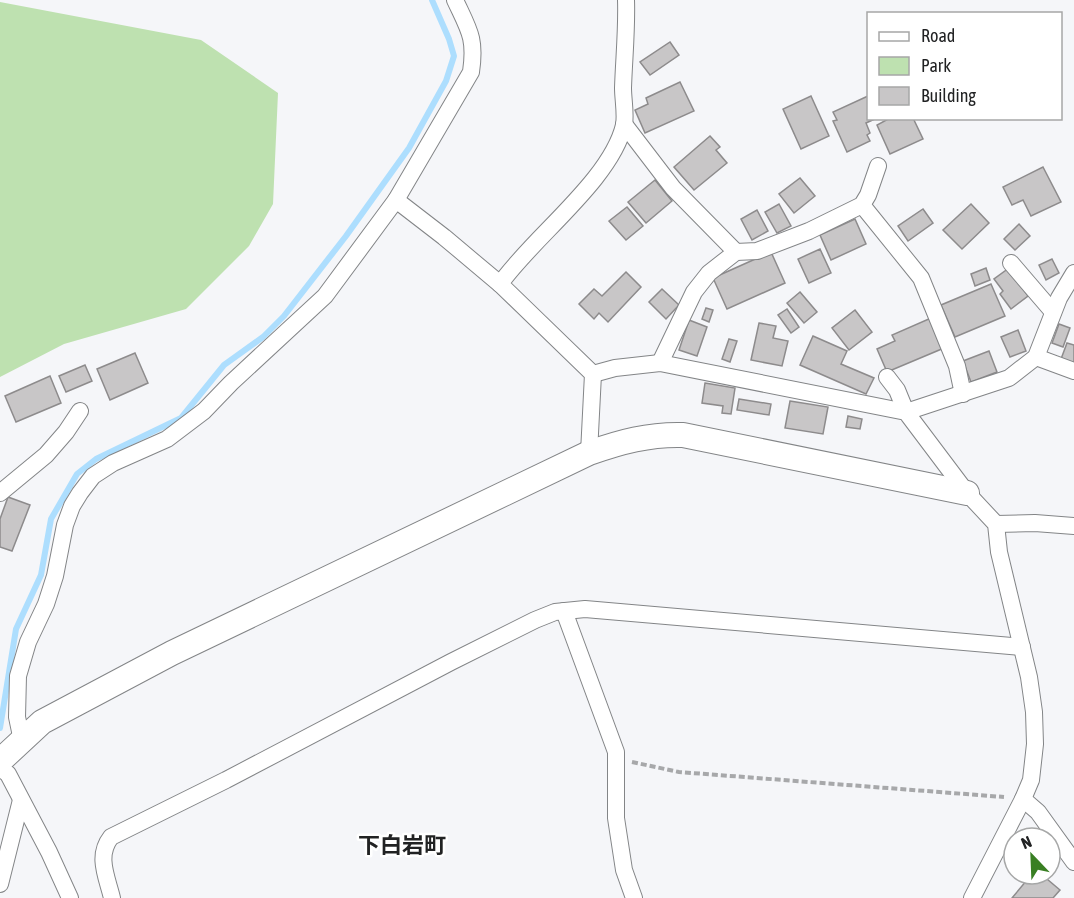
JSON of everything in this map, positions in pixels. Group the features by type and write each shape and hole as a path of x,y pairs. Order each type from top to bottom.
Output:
{"street":[{"path":"22,741 17,717 18,676 28,642 46,604 55,576 65,525 72,506 93,476 113,463 167,439 204,411 325,296 396,200 471,72 474,53 472,37 455,0"},
{"path":"500,284 539,237 593,179 615,146 624,124 626,0"},
{"path":"624,124 673,188 736,252"},
{"path":"660,363 701,281 736,252 757,251 809,231 862,205 878,166"},
{"path":"396,200 500,284 593,374 589,453"},
{"path":"862,205 921,278 957,366 963,394"},
{"path":"1011,263 1053,312"},
{"path":"593,374 615,368 660,363 906,412 1009,378 1036,357 1053,312 1074,273"},
{"path":"1036,357 1074,371"},
{"path":"886,377 897,390 906,412 967,493 996,524 999,552 1029,677 1034,712 1035,744 1031,780 972,898"},
{"path":"0,493 46,455 80,411"},
{"path":"0,761 42,722 172,653 589,453 620,442 651,436 683,435 967,493"},
{"path":"996,524 1035,523 1074,526"},
{"path":"112,898 102,858 104,846 111,837 226,780 461,657 555,612 585,609 1022,647"},
{"path":"564,611 616,752 616,818 624,870 634,898"},
{"path":"0,768 8,774 70,898"},
{"path":"1023,799 1038,812 1074,862"},
{"path":"0,884 21,800"}],"path":[{"path":"616,752 632,762 679,772 1023,799"}],"green space":[{"path":"0,2 201,40 278,93 273,204 249,246 186,309 64,344 0,377"}],"building":[{"path":"670,42 679,55 650,75 640,62"},
{"path":"680,82 694,111 645,133 635,110 648,104 646,98"},
{"path":"811,96 829,136 801,149 783,109"},
{"path":"867,96 867,120 873,120 866,123 870,141 847,152 833,121 837,120 833,112"},
{"path":"886,120 914,120 923,139 890,154 877,125"},
{"path":"710,136 720,147 716,150 727,163 694,190 674,167"},
{"path":"1043,167 1061,202 1031,216 1023,200 1012,205 1003,187"},
{"path":"800,178 815,196 794,213 779,194"},
{"path":"655,180 672,201 646,223 628,202"},
{"path":"779,204 791,226 777,233 765,212"},
{"path":"971,204 989,223 962,249 943,230"},
{"path":"627,207 643,226 626,240 609,221"},
{"path":"923,209 933,223 908,241 898,226"},
{"path":"757,210 768,231 752,240 741,219"},
{"path":"855,219 866,244 831,260 820,235"},
{"path":"1019,224 1030,236 1015,250 1004,239"},
{"path":"820,249 831,273 809,283 798,259"},
{"path":"771,252 785,283 727,309 713,278"},
{"path":"1052,259 1059,273 1046,280 1039,265"},
{"path":"986,268 990,280 975,286 971,274"},
{"path":"1009,268 1028,296 1011,309 1000,294 1003,291 994,279"},
{"path":"626,272 641,287 608,322 599,313 594,319 579,304 594,289 602,296"},
{"path":"991,284 1005,316 955,337 941,305"},
{"path":"662,289 679,305 666,319 649,302"},
{"path":"800,292 817,312 804,323 787,303"},
{"path":"706,308 713,310 709,322 702,319"},
{"path":"787,309 799,327 791,333 778,315"},
{"path":"855,310 872,332 849,350 832,328"},
{"path":"931,318 944,348 887,372 877,349 895,341 892,335"},
{"path":"689,320 707,327 697,356 679,350"},
{"path":"759,323 776,326 773,338 788,341 782,366 751,360"},
{"path":"1059,324 1070,328 1063,347 1052,343"},
{"path":"1018,330 1026,351 1010,357 1001,337"},
{"path":"813,336 847,351 841,364 874,378 866,394 800,365"},
{"path":"729,339 737,341 730,362 722,359"},
{"path":"1067,343 1074,345 1074,364 1061,359"},
{"path":"989,351 997,372 971,382 963,361"},
{"path":"135,353 148,383 110,400 97,369"},
{"path":"85,365 92,381 66,392 59,376"},
{"path":"50,376 61,403 16,422 5,396"},
{"path":"705,383 735,388 731,414 722,413 723,406 702,403"},
{"path":"739,399 771,404 769,415 737,410"},
{"path":"790,401 828,407 823,434 785,428"},
{"path":"848,416 862,419 860,429 846,427"},
{"path":"8,497 30,505 12,551 0,547 0,519"},
{"path":"1022,886 1055,886 1060,890 1053,898 1012,898"}],"waterway":[{"path":"0,728 16,629 41,575 51,519 77,474 96,459 181,418 224,365 263,337 284,316 346,236 409,148 446,81 454,56 432,0"}],"district":[{"name":"下白岩町","path":"402,845"}]}
